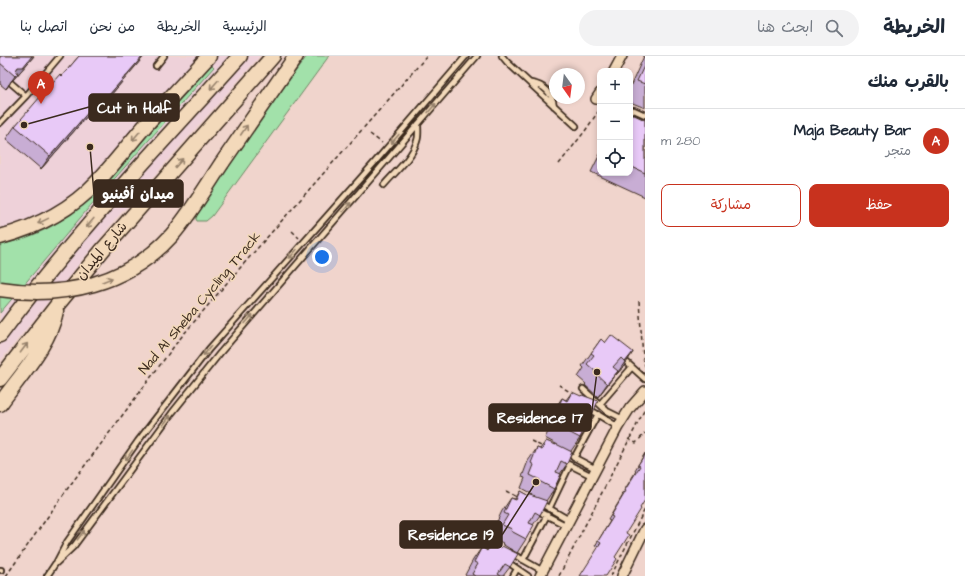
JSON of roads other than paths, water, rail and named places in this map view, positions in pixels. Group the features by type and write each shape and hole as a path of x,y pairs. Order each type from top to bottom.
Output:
{"main road":[{"path":"0,237 26,229 52,217 70,206 106,172 145,126 209,56"},
{"name":"شارع الميدان","path":"0,335 99,212 240,56"},
{"name":"شارع الميدان","path":"0,379 109,241 273,56"},
{"path":"0,289 34,292 68,290 88,286 107,280 131,268 153,253 172,235 188,214 222,162 296,56"},
{"path":"0,404 46,339 58,304"}],"street":[{"path":"616,68 622,56"},
{"path":"542,573 620,423 630,408 645,391"},
{"path":"622,576 645,529"}],"lane":[{"path":"0,123 26,96 60,56"},
{"path":"156,66 164,56"},
{"path":"47,576 67,542 161,410 209,349 466,56"},
{"path":"55,564 74,546 172,413 220,353 477,56"},
{"path":"502,56 576,126"},
{"path":"11,83 26,96"},
{"path":"633,110 645,115"},
{"path":"384,185 407,159 414,148 417,140 418,124"},
{"path":"620,357 645,379"},
{"path":"600,404 632,366"},
{"path":"583,389 620,423"},
{"path":"584,406 598,414 620,423"},
{"path":"574,458 598,414"},
{"path":"567,454 594,472"},
{"path":"556,458 570,465 594,472"},
{"path":"549,509 570,465"},
{"path":"534,500 568,523"},
{"path":"530,506 547,515 568,523"},
{"path":"523,560 547,515"},
{"path":"507,551 542,573"},
{"path":"502,558 528,576"},
{"path":"513,576 517,569"}],"place":[{"name":"Maja Beauty Bar","path":"41,104"},
{"name":"Cut in Half","path":"24,125"},
{"name":"ميدان أفينيو","path":"90,147"},
{"name":"Residence 17","path":"597,372"},
{"name":"Residence 19","path":"536,482"}]}
